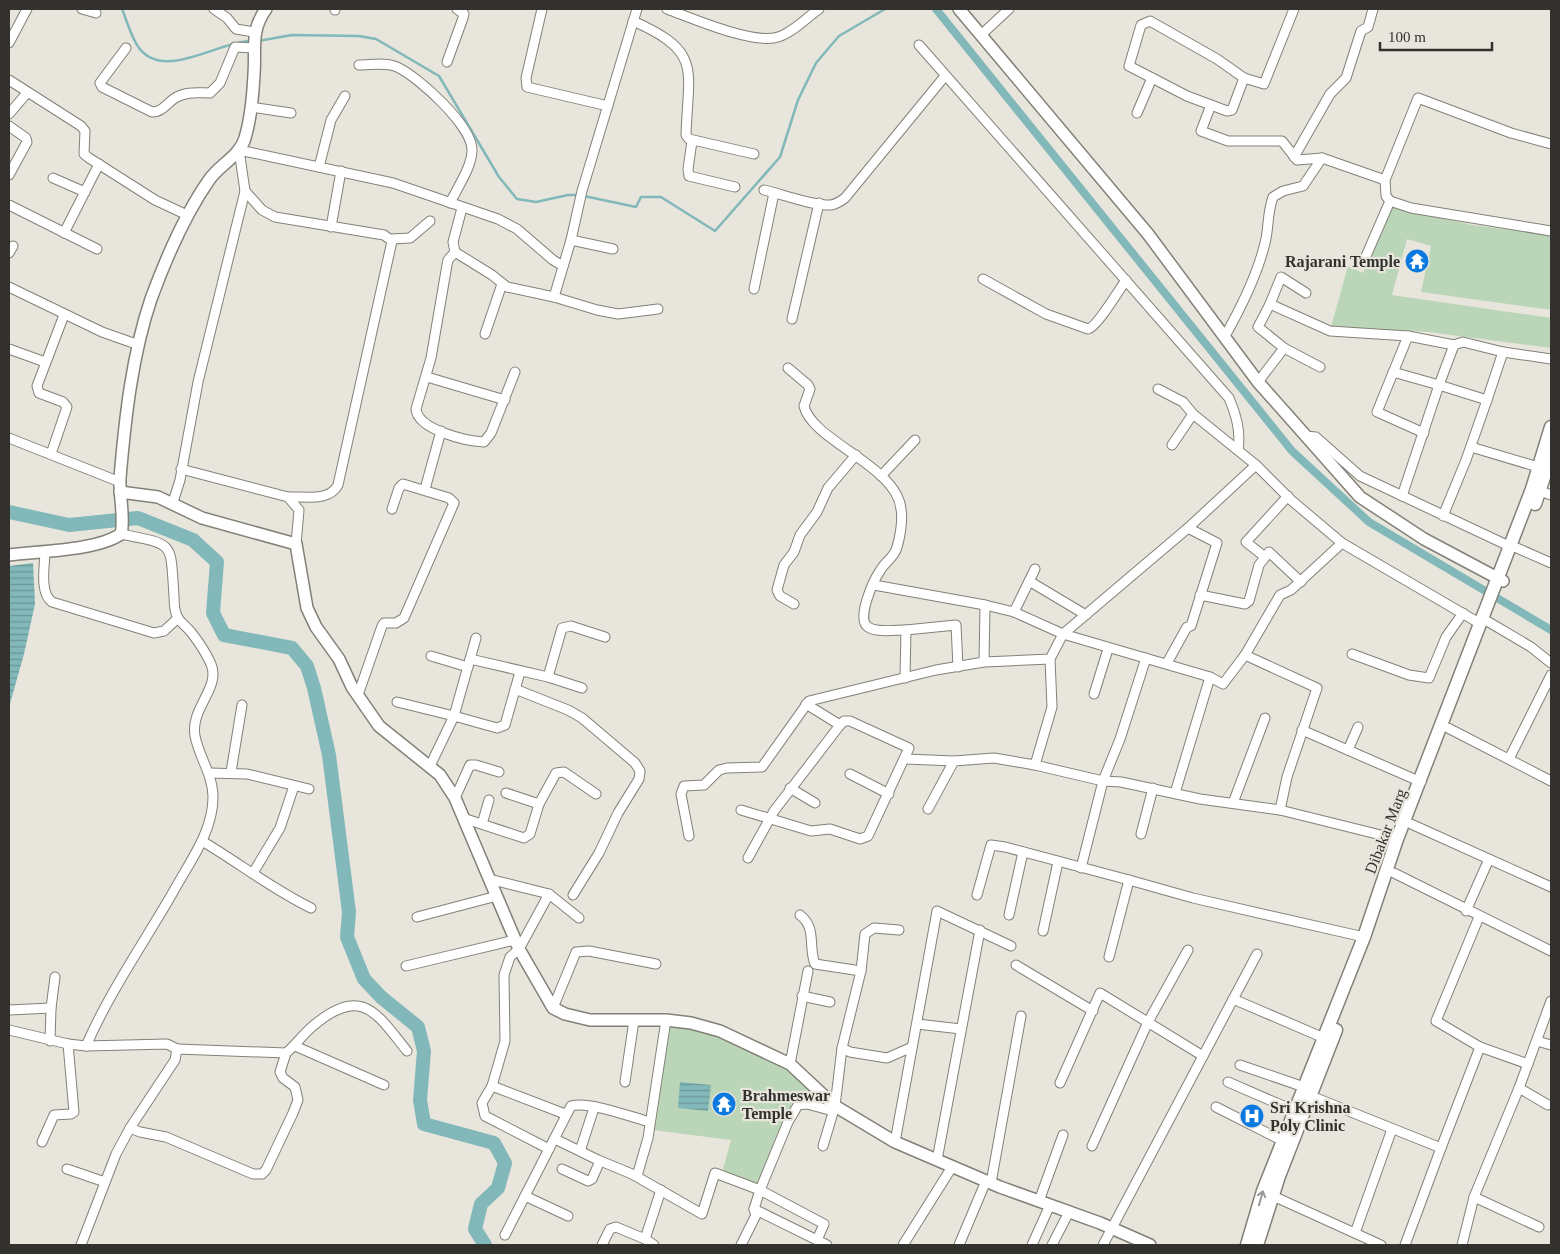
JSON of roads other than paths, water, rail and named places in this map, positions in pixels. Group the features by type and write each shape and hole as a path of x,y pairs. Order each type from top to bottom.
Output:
{"main road":[{"name":"Dibakar Marg","path":"1255,1245 1273,1196 1324,1038 1513,547 1551,427"},
{"name":"Dibakar Marg","path":"1513,547 1546,493 1551,456"},
{"name":"Dibakar Marg","path":"1255,1245 1263,1191 1295,1111 1306,1092 1394,873 1404,832 1448,728 1483,622"}],"street":[{"path":"9,43 28,9"},
{"path":"82,9 96,13"},
{"path":"214,9 227,18 236,29 254,40"},
{"path":"121,532 119,492 123,436 139,345 151,300 187,215 210,179 239,150 245,139 251,107 254,40 258,21 266,9"},
{"path":"447,62 464,14 457,9"},
{"path":"542,9 526,78 527,87 608,106"},
{"path":"554,297 571,240 582,191 637,9"},
{"path":"667,9 751,38 768,39 783,35 819,9"},
{"path":"959,9 1148,234 1258,382 1360,497 1498,584"},
{"path":"980,35 1009,9"},
{"path":"1244,78 1232,110 1227,111 1187,96 1129,66 1141,24 1150,21 1217,59 1244,78 1264,84 1294,9"},
{"path":"1294,157 1330,94 1346,78 1361,32 1368,27 1373,9"},
{"path":"633,20 664,35 685,56 690,70 686,136 692,141 754,154"},
{"path":"126,48 100,83 111,92 152,112 161,110 183,94 215,90 220,83 235,47 254,40"},
{"path":"919,45 1229,398 1236,413 1240,436 1238,450"},
{"path":"359,65 381,64 397,67 428,87 445,104 470,142 472,154 450,203"},
{"path":"764,190 831,205 846,198 945,76"},
{"path":"1137,113 1152,78"},
{"path":"9,80 81,126 85,131 84,154 155,200 187,215"},
{"path":"9,114 27,93"},
{"path":"319,167 331,120 345,96"},
{"path":"1551,144 1510,133 1418,98 1385,180 1386,196 1390,201 1411,208 1551,230"},
{"path":"1211,105 1201,131 1234,142 1282,141 1297,160 1322,158 1385,180"},
{"path":"251,107 291,113"},
{"path":"9,126 26,138 27,142 9,175"},
{"path":"692,141 688,169 689,176 735,187"},
{"path":"239,150 393,184 509,224 563,266"},
{"path":"173,502 198,382 245,191 239,150"},
{"path":"1225,336 1247,296 1262,253 1273,197 1283,191 1303,186 1322,158"},
{"path":"64,233 99,164"},
{"path":"331,226 341,172"},
{"path":"53,178 85,192"},
{"path":"245,191 268,214 384,235 391,239 410,238 430,221"},
{"path":"754,289 774,192"},
{"path":"1363,264 1390,201"},
{"path":"792,319 819,203"},
{"path":"9,205 97,250"},
{"path":"462,208 453,242 455,252 492,275 502,284 618,314 658,309"},
{"path":"181,469 288,496 324,496 331,494 338,484 392,248 391,239"},
{"path":"571,240 613,249"},
{"path":"455,252 448,260 427,376 417,414 421,421 441,431 484,442 491,433 515,372"},
{"path":"1306,293 1281,277 1258,327 1284,348 1320,367"},
{"path":"983,279 1046,314 1088,329 1094,328 1099,322 1108,304 1126,280"},
{"path":"485,334 502,284"},
{"path":"9,287 102,332 139,345"},
{"path":"1270,304 1330,331 1408,336 1454,345 1463,342 1503,352 1551,359"},
{"path":"51,454 67,407 63,402 37,390 45,362 64,315"},
{"path":"1408,336 1377,412 1424,433"},
{"path":"1402,496 1454,345"},
{"path":"9,348 45,362"},
{"path":"1258,382 1284,348"},
{"path":"1443,516 1471,447 1503,352"},
{"path":"788,368 810,389 804,406 810,418 881,476 897,494 902,511 896,550 879,571 863,614 867,626 883,630 906,630 956,625 958,667"},
{"path":"1393,372 1486,400"},
{"path":"427,376 505,400"},
{"path":"1158,389 1183,402 1193,414 1256,465 1342,543 1462,613 1531,647 1551,663"},
{"path":"1172,446 1193,414"},
{"path":"425,489 441,431"},
{"path":"1305,436 1314,435 1360,476 1443,516 1551,563"},
{"path":"9,438 51,454 119,492 158,497 173,502 202,518 296,544"},
{"path":"881,476 915,440"},
{"path":"1471,447 1538,467"},
{"path":"794,604 780,596 777,590 784,566 794,552 800,535 817,512 828,488 856,455"},
{"path":"1035,765 1052,707 1050,659 1063,634 1188,528 1256,465"},
{"path":"358,695 382,626 384,623 396,623 404,618 453,508 452,500 408,484 400,485 392,510"},
{"path":"288,496 299,510 296,544 302,587 307,608 316,627 339,659 358,695 379,726 440,775 456,798 517,945 553,1008 565,1014 590,1020 666,1020 691,1023 720,1031 790,1064 834,1108 895,1142 988,1182 1111,1228 1150,1245"},
{"path":"1265,556 1246,542 1288,496"},
{"path":"1167,663 1186,627 1191,626 1217,543 1188,528"},
{"path":"9,555 90,545 110,540 121,532"},
{"path":"86,1046 202,841 212,811 213,796 209,773 195,736 195,723 200,704 212,685 213,674 211,664 203,650 178,618 175,607 173,560 168,549 155,541 121,532"},
{"path":"874,585 1014,612 1063,634 1108,649 1167,663 1210,677 1223,684 1245,655 1280,595 1291,590 1301,582 1342,543"},
{"path":"42,551 46,595 52,602 154,633 164,631 178,618"},
{"path":"1200,595 1245,604 1249,601 1259,565 1269,552 1301,582"},
{"path":"1014,612 1036,568"},
{"path":"1029,581 1086,615"},
{"path":"984,662 985,605"},
{"path":"1352,654 1409,676 1429,678 1446,637 1462,613"},
{"path":"548,677 562,628 571,626 605,637"},
{"path":"905,678 906,630"},
{"path":"430,766 454,716 476,638"},
{"path":"1094,694 1108,649"},
{"path":"1245,655 1317,688 1302,730 1280,810"},
{"path":"431,656 548,677 582,688"},
{"path":"1081,868 1103,781 1120,739 1146,658"},
{"path":"689,836 681,794 684,786 704,786 719,770 727,768 762,768 806,704 813,700 905,678 984,662 1050,659"},
{"path":"397,702 502,727 506,725 520,672"},
{"path":"1509,759 1551,675"},
{"path":"1175,793 1210,677"},
{"path":"515,689 568,710 582,718 635,763 640,771 639,779 618,813 599,853 573,895"},
{"path":"806,704 840,725"},
{"path":"231,772 242,705"},
{"path":"1233,803 1265,718"},
{"path":"741,810 769,819 811,831 836,830 864,839 868,836 909,752 907,747 850,721 844,721 790,788 769,819 748,858"},
{"path":"1348,750 1358,727"},
{"path":"1448,728 1551,781"},
{"path":"1302,730 1421,782"},
{"path":"906,759 954,761 994,758 1035,765 1103,781 1121,782 1404,832 1489,858 1551,887"},
{"path":"928,808 954,761"},
{"path":"456,798 470,765 498,772"},
{"path":"209,773 231,772 247,774 309,789"},
{"path":"463,818 524,838 530,834 539,804 553,778 560,772 596,794"},
{"path":"850,774 889,794"},
{"path":"253,873 280,828 294,786"},
{"path":"790,788 815,803"},
{"path":"1141,834 1153,788"},
{"path":"506,793 539,804"},
{"path":"482,824 489,800"},
{"path":"202,841 253,873 277,892 311,908"},
{"path":"977,895 991,845 1192,898 1364,937"},
{"path":"1009,915 1023,852"},
{"path":"1466,911 1489,858"},
{"path":"1043,931 1058,862"},
{"path":"1394,873 1466,911 1551,952"},
{"path":"489,879 549,894 579,918"},
{"path":"1110,957 1129,880"},
{"path":"549,894 517,945 504,975 504,1041 492,1086 482,1103 486,1116 549,1149"},
{"path":"417,917 497,896"},
{"path":"895,1142 937,911 1011,946"},
{"path":"800,915 806,919 810,928 812,937 811,955 815,964 861,971"},
{"path":"1479,917 1436,1021 1480,1047 1528,1064"},
{"path":"823,1146 834,1108 842,1048 861,971 864,940 869,930 874,928 899,930"},
{"path":"937,1160 980,930"},
{"path":"406,966 517,945"},
{"path":"1092,1146 1148,1022 1188,950"},
{"path":"553,1008 576,952 589,951 656,964"},
{"path":"1103,1245 1257,954"},
{"path":"1016,965 1093,1011"},
{"path":"790,1064 808,971"},
{"path":"50,1041 51,1008 55,977"},
{"path":"1060,1083 1100,993 1203,1056"},
{"path":"802,996 830,1002"},
{"path":"1233,999 1324,1038"},
{"path":"1463,1245 1474,1197 1519,1088 1551,1001"},
{"path":"130,1128 166,1138 253,1174 262,1174 266,1170 298,1100 295,1087 283,1078 280,1072 286,1053 295,1046 314,1024 349,1006 360,1005 375,1012 408,1051"},
{"path":"9,1010 51,1008"},
{"path":"959,1245 988,1182 1021,1016"},
{"path":"625,1082 634,1020"},
{"path":"637,1176 650,1122 666,1020"},
{"path":"916,1024 961,1029"},
{"path":"9,1030 50,1041 86,1046 167,1044 177,1049 286,1053"},
{"path":"1537,1041 1551,1045"},
{"path":"42,1142 54,1115 71,1114 74,1112 68,1044"},
{"path":"295,1046 384,1085"},
{"path":"842,1048 850,1052 887,1058 912,1047"},
{"path":"1405,1245 1480,1047"},
{"path":"81,1245 116,1154 130,1128 174,1060 177,1049"},
{"path":"1240,1065 1441,1148"},
{"path":"1228,1082 1295,1111"},
{"path":"492,1086 565,1114"},
{"path":"1519,1088 1548,1104"},
{"path":"741,1245 756,1216 754,1209 760,1190 788,1122 798,1105 807,1104 834,1108"},
{"path":"504,1234 570,1106 594,1108 650,1122"},
{"path":"1216,1107 1283,1142"},
{"path":"580,1151 594,1108"},
{"path":"1355,1233 1392,1129"},
{"path":"1032,1245 1063,1135"},
{"path":"554,1139 637,1176 702,1214 715,1173 760,1190 824,1224 817,1240"},
{"path":"562,1169 588,1181 592,1179 600,1161"},
{"path":"903,1245 952,1167"},
{"path":"66,1168 105,1182"},
{"path":"645,1238 662,1190"},
{"path":"525,1196 568,1216"},
{"path":"1273,1196 1381,1245"},
{"path":"1474,1197 1539,1227"},
{"path":"754,1209 827,1245"},
{"path":"1052,1245 1069,1212"},
{"path":"602,1245 612,1227 645,1238 654,1245"}],"water":[{"path":"33,563 35,604 24,654 9,707 9,566"},
{"path":"680,1082 711,1085 708,1111 678,1108"}],"waterway":[{"path":"122,9 131,34 139,48 150,57 162,61 176,61 250,41"},
{"path":"584,196 636,207 641,197 661,197 715,231 780,157 798,100 816,63 839,36 885,9"},
{"path":"936,9 1292,451 1369,522 1551,630"},
{"path":"258,41 292,35 359,36 376,39 439,76 499,177 517,199 536,202 568,195 578,195"},
{"path":"9,512 69,525 138,518 193,540 217,562 213,613 224,635 292,648 307,666 314,688 329,755 349,912 347,937 364,979 381,997 418,1027 424,1051 420,1100 424,1124 494,1143 505,1163 498,1188 481,1204 475,1229 485,1245"}],"place":[{"name":"Rajarani Temple","path":"1417,261"},
{"name":"Brahmeswar Temple","path":"724,1104"},
{"name":"Sri Krishna Poly Clinic","path":"1252,1116"}]}
